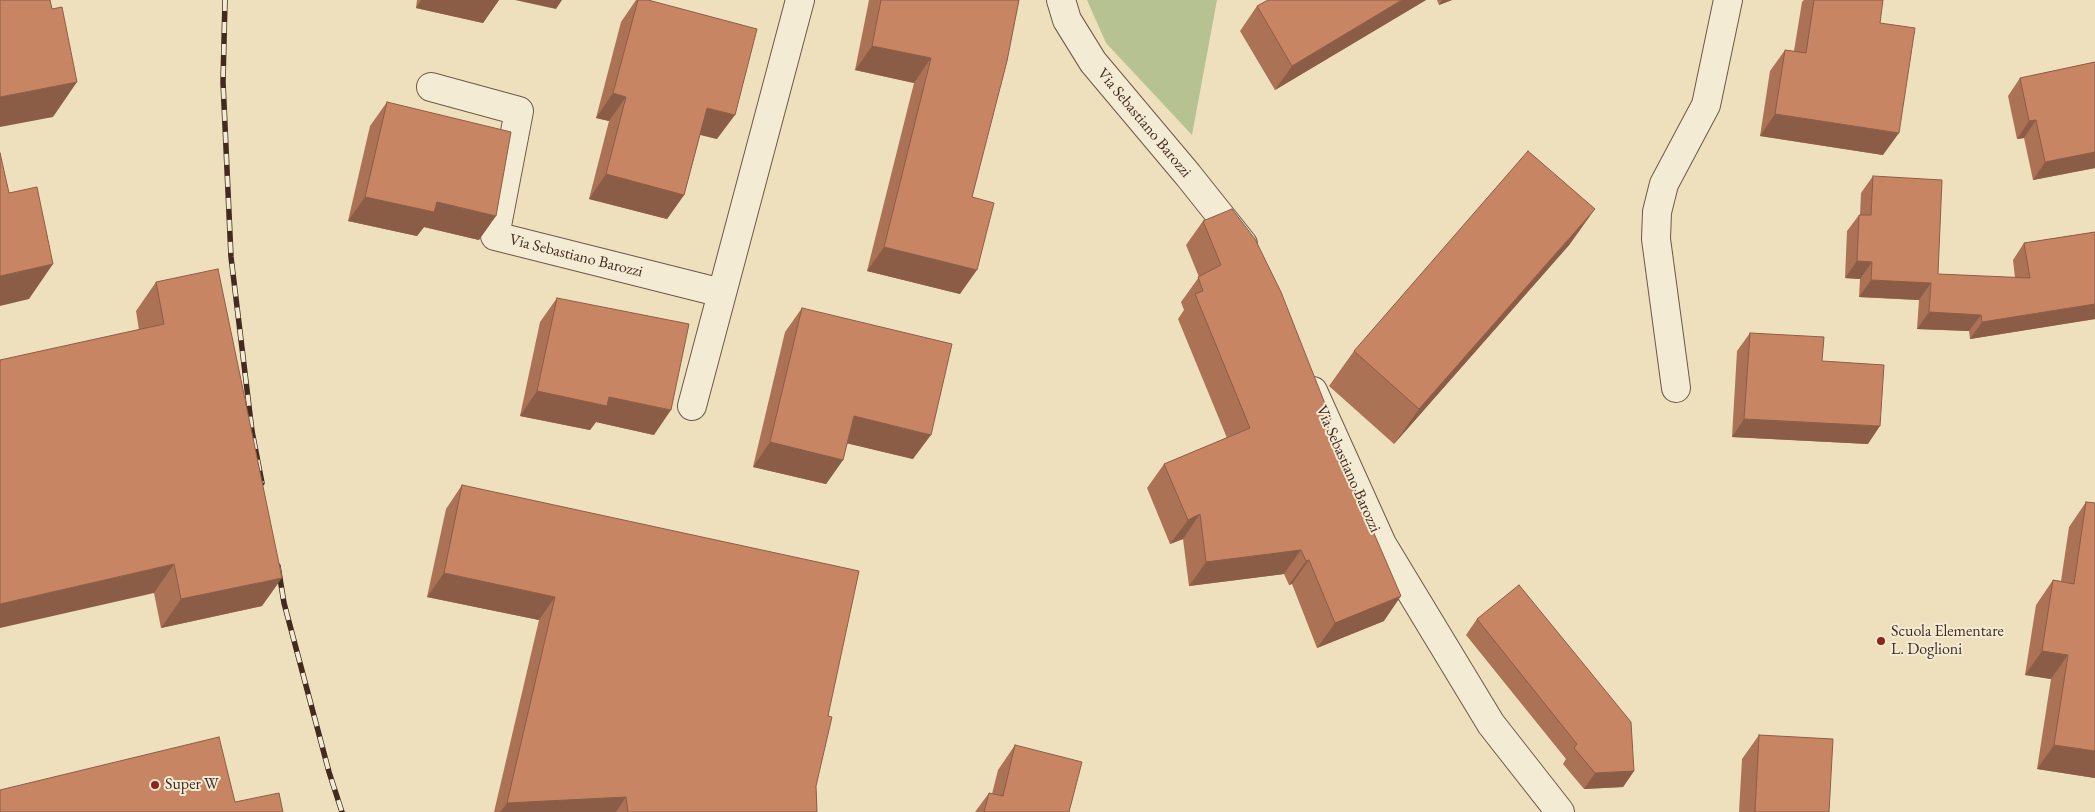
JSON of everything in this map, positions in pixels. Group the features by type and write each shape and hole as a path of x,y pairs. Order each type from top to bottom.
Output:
{"street":[{"path":"692,406 800,0"},
{"name":"Via Sebastiano Barozzi","path":"1061,0 1067,20 1093,62 1237,235 1255,262"},
{"path":"1676,388 1656,238 1657,212 1664,184 1706,105 1728,0"},
{"name":"Via Sebastiano Barozzi","path":"431,88 519,111 495,236 722,293"},
{"name":"Via Sebastiano Barozzi","path":"1302,364 1382,544 1491,724 1560,812"}],"green space":[{"path":"1087,0 1217,0 1192,135 1106,43"}],"building":[{"path":"0,0 50,0 52,9 62,7 77,82 0,97"},
{"path":"638,0 648,0 757,29 735,115 707,108 684,195 606,174 626,97 613,93"},
{"path":"881,0 1019,0 1007,61 972,197 994,203 977,270 884,247 931,58 872,46"},
{"path":"1268,0 1402,0 1292,66 1257,6"},
{"path":"1814,0 1883,0 1880,23 1915,28 1899,133 1775,114 1785,50 1806,53"},
{"path":"2095,62 2095,152 2045,162 2036,120 2029,121 2020,78"},
{"path":"387,102 511,132 496,216 437,202 434,212 365,197"},
{"path":"1528,151 1595,209 1419,409 1354,351"},
{"path":"0,153 9,193 37,187 53,264 0,276"},
{"path":"1873,176 1942,180 1938,274 2030,278 2024,243 2095,232 2095,304 1982,322 1981,315 1929,312 1931,283 1871,280 1872,262 1857,261 1859,215 1871,215"},
{"path":"1232,209 1255,239 1281,292 1331,419 1326,422 1401,596 1335,623 1309,560 1306,561 1301,550 1206,562 1200,514 1188,520 1164,464 1250,428 1195,294 1203,291 1198,277 1221,265 1203,221"},
{"path":"218,269 282,578 181,599 174,564 0,604 0,360 164,324 156,282"},
{"path":"557,298 689,324 671,410 609,397 607,406 537,391"},
{"path":"802,308 952,344 931,435 854,416 843,460 770,442"},
{"path":"1750,333 1824,337 1822,361 1884,365 1880,426 1744,419"},
{"path":"462,485 859,571 828,716 832,717 816,786 817,812 628,812 626,797 507,803 555,597 444,573"},
{"path":"2086,502 2095,503 2095,751 2054,745 2068,655 2042,651 2053,580 2074,584"},
{"path":"1519,585 1631,722 1634,771 1595,773 1574,748 1577,744 1477,619"},
{"path":"1759,735 1833,739 1829,812 1755,812"},
{"path":"219,737 235,802 279,793 283,812 0,812 0,790"},
{"path":"1015,745 1082,762 1069,812 984,812 989,793 1003,796"}],"railway":[{"path":"225,0 223,82 231,257 252,431 262,483"},
{"path":"278,566 284,603 329,772 342,812"}],"place":[{"name":"Scuola Elementare L. Doglioni","path":"1881,641"},
{"name":"Super W","path":"155,785"}]}
